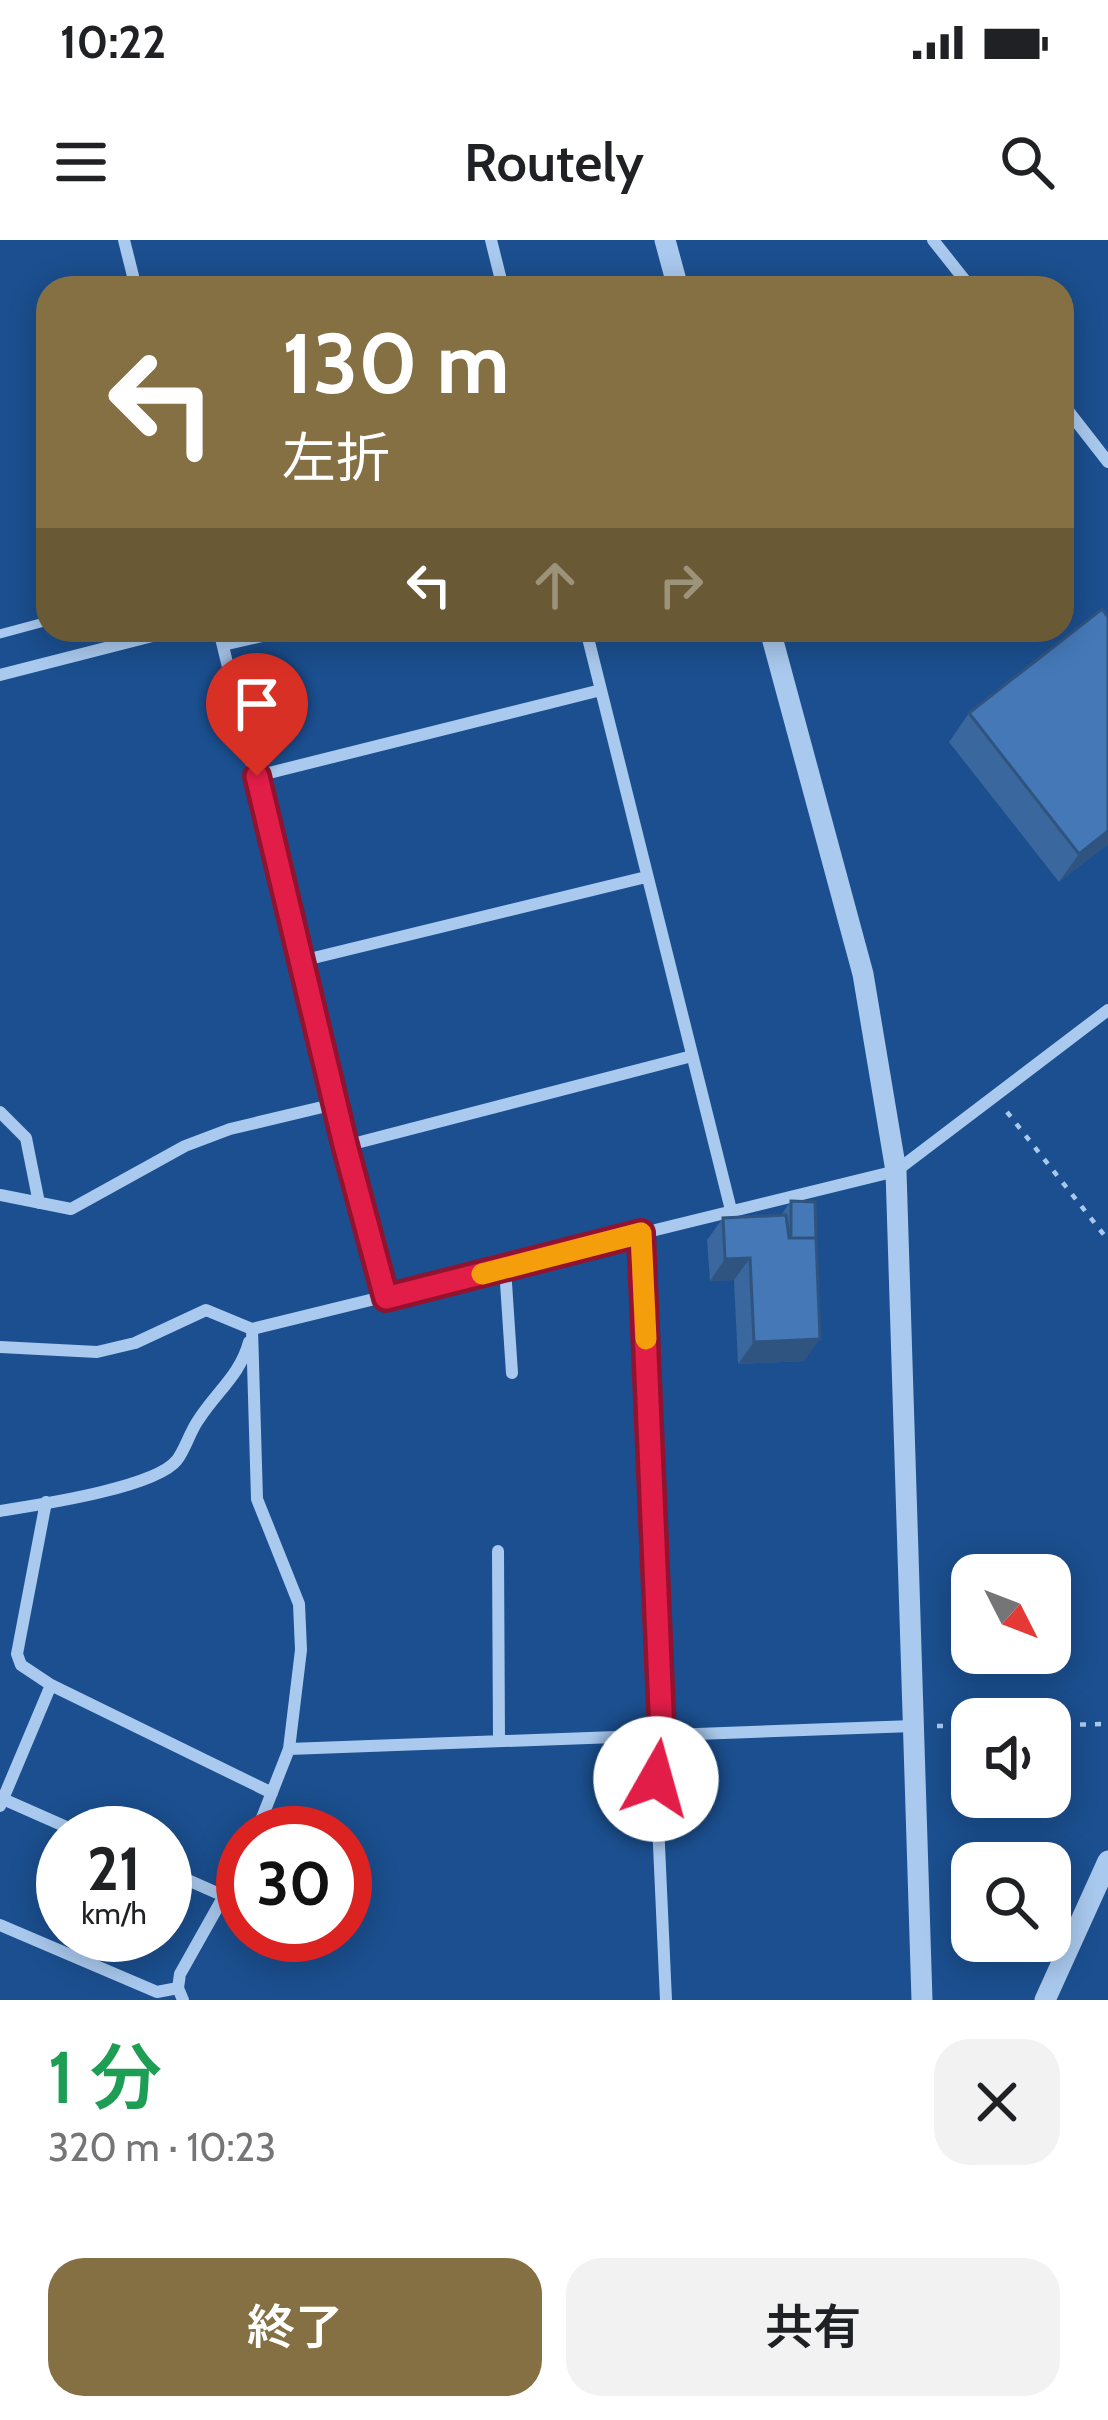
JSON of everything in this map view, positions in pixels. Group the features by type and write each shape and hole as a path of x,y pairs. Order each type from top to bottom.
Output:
{"street":[{"path":"124,240 133,276"},
{"path":"491,240 500,276"},
{"path":"665,240 675,276"},
{"path":"933,240 962,276"},
{"path":"1074,419 1108,462"},
{"path":"0,675 129,642"},
{"path":"223,642 386,1298"},
{"path":"224,646 240,642"},
{"path":"589,642 731,1210"},
{"path":"773,642 863,974 896,1171 922,2000"},
{"path":"257,776 601,690"},
{"path":"301,961 646,877"},
{"path":"0,1346 97,1352 135,1343 206,1310 253,1330 896,1171 1108,1010"},
{"path":"345,1145 692,1056"},
{"path":"0,1195 71,1209 184,1146 230,1129 335,1104"},
{"path":"0,1112 26,1138 39,1203"},
{"path":"641,1233 666,2000"},
{"path":"505,1268 512,1373"},
{"path":"0,1511 134,1483 174,1464 199,1418 242,1366 253,1330"},
{"path":"253,1330 256,1499 299,1604 301,1673 289,1749 267,1806"},
{"path":"46,1502 17,1654 21,1665 51,1685 272,1793"},
{"path":"498,1551 499,1740"},
{"path":"36,1816 2,1803 51,1685"},
{"path":"289,1749 913,1726"},
{"path":"1045,2000 1108,1861"},
{"path":"0,1925 157,1991 181,1994 180,1974 216,1910"}],"lane":[{"path":"0,634 36,624"}],"path":[{"path":"996,1098 1108,1240"},
{"path":"1071,1725 1108,1724"},
{"path":"913,1726 951,1726"}],"building":[{"path":"1102,609 1108,617 1108,831 1079,854 969,713 1060,642 1074,642 1074,631"},
{"path":"791,1201 815,1202 816,1238 791,1238"},
{"path":"786,1215 789,1238 816,1238 820,1339 754,1342 750,1258 725,1259 723,1218"}],"slow traffic":[{"path":"482,1274 641,1233 646,1339"}],"route":[{"path":"257,776 386,1298 641,1233 662,1734 654,1735 656,1779"}]}
